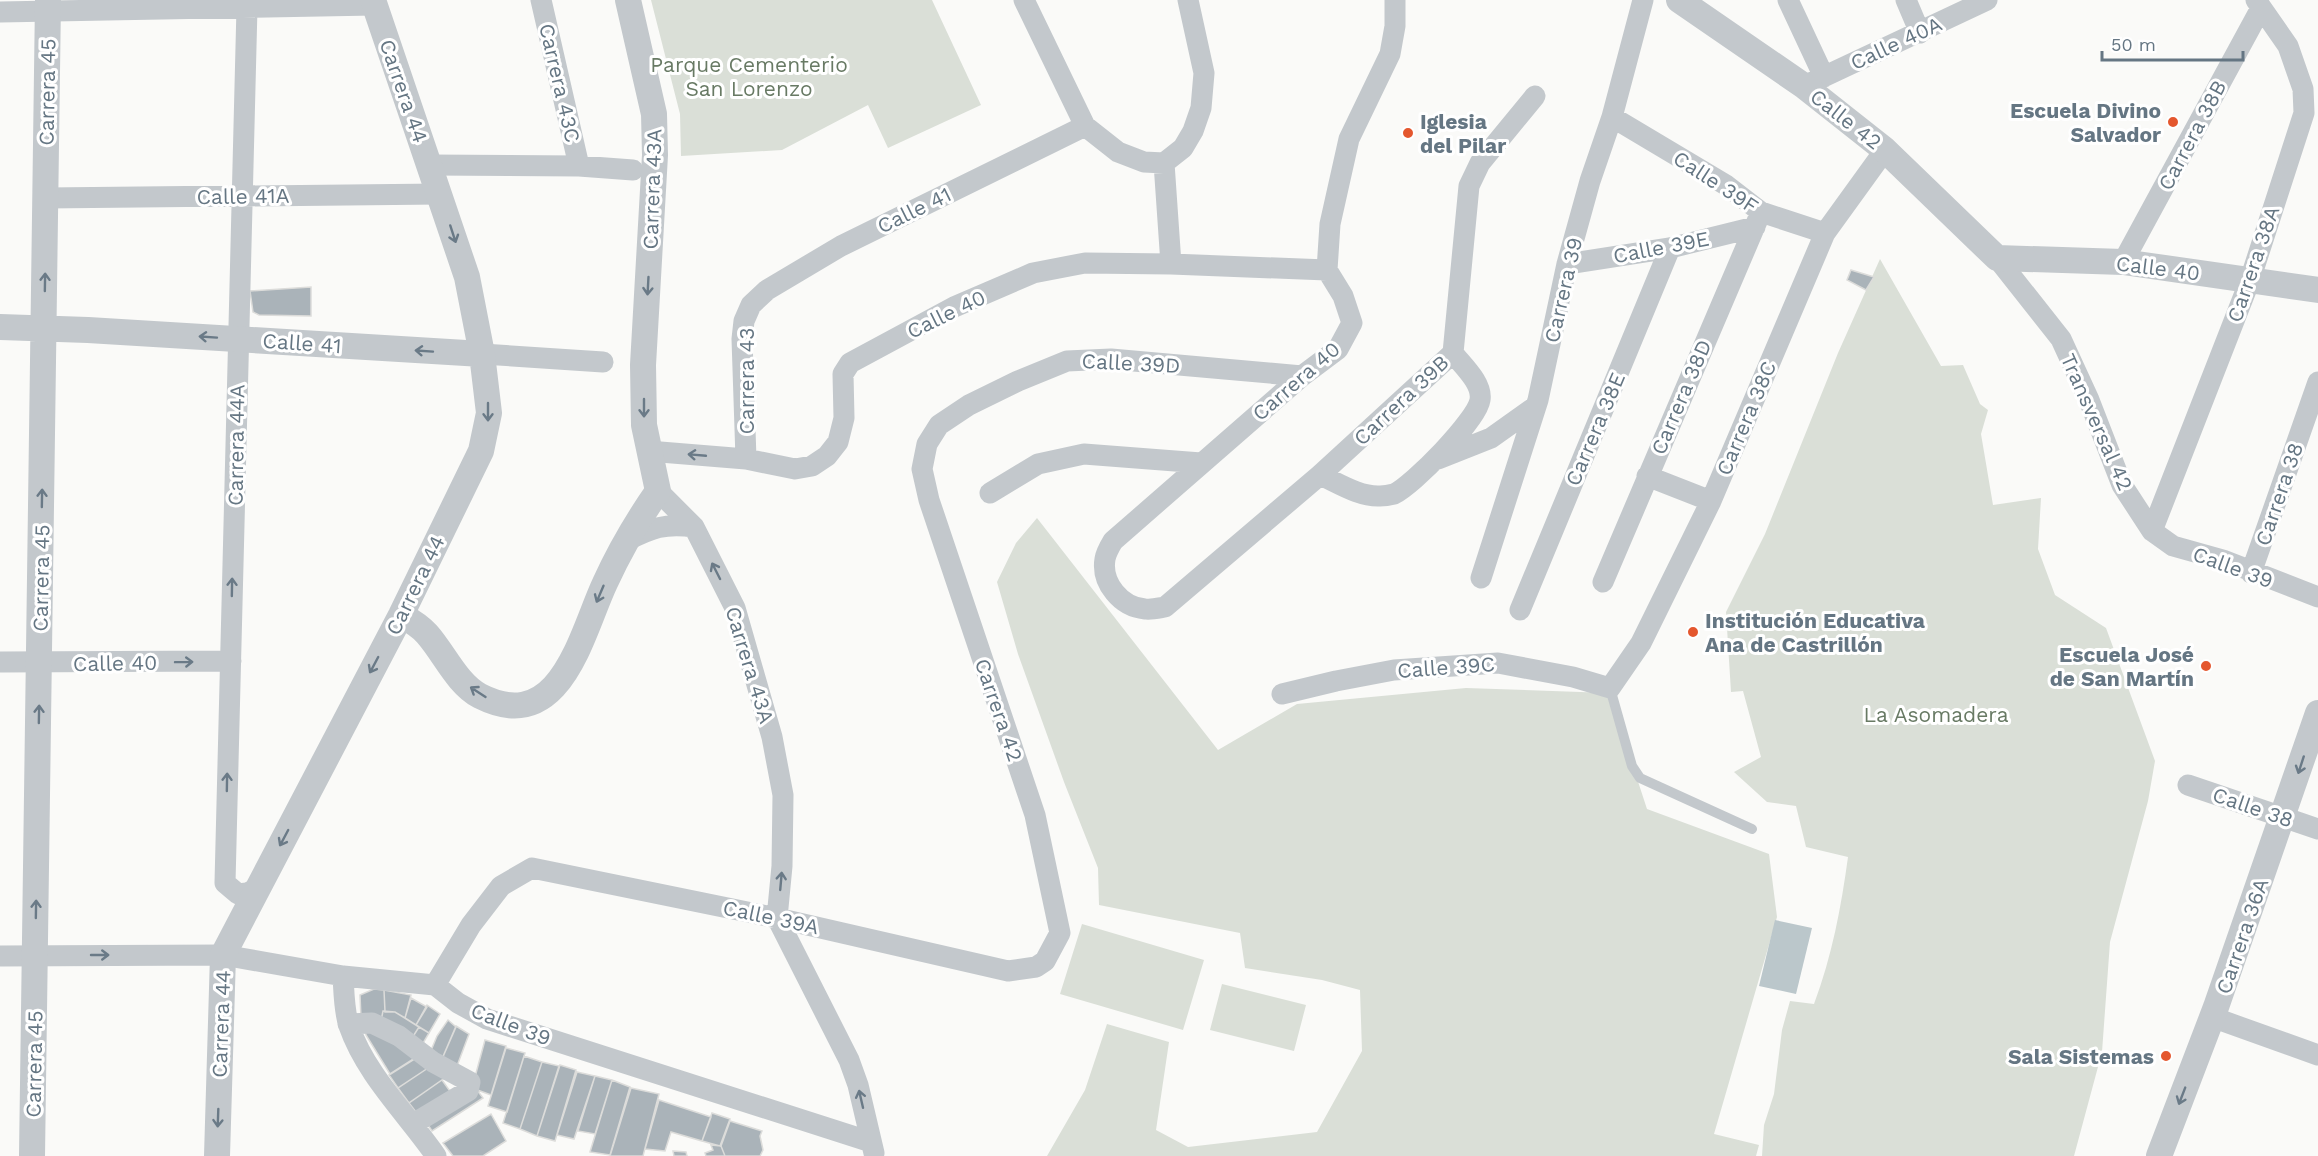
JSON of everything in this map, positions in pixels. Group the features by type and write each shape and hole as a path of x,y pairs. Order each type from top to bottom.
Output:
{"street":[{"name":"Carrera 43C","path":"541,0 579,166"},
{"name":"Carrera 43A","path":"628,0 654,114 655,155 644,365 644,425 648,451 657,491 694,527 735,608 772,737 783,795 782,866 777,918"},
{"path":"1024,0 1084,126 1118,152 1144,162 1164,164 1183,148 1193,131 1201,108 1204,74 1188,0"},
{"path":"1328,270 1330,224 1349,139 1390,54 1395,26 1395,0"},
{"name":"Carrera 39","path":"1481,578 1536,406 1568,264 1590,181 1612,117 1643,0"},
{"name":"Calle 42","path":"1679,0 1814,82 1997,258"},
{"path":"1788,0 1814,82"},
{"path":"1906,0 1920,33"},
{"name":"Calle 40A","path":"1814,82 1987,0"},
{"path":"0,12 48,6 148,4 247,7 373,2"},
{"name":"Carrera 44","path":"217,1156 223,955 401,615 481,451 487,432 489,413 482,354 467,277 373,2"},
{"name":"Carrera 38B","path":"2123,262 2258,4"},
{"name":"Carrera 38A","path":"2152,531 2250,280 2304,113 2303,89 2288,46 2258,4"},
{"name":"Carrera 45","path":"32,1156 48,6"},
{"name":"Carrera 44A","path":"247,7 225,882 238,894 258,888"},
{"name":"Carrera 39B","path":"1165,607 1320,475 1452,353 1469,186 1480,163 1535,96"},
{"name":"Calle 39F","path":"1612,117 1726,185 1758,220 1825,233"},
{"name":"Calle 41","path":"751,305 767,290 841,246 1084,126"},
{"name":"Carrera 38C","path":"1610,688 1641,643 1711,501 1825,233 1885,150"},
{"path":"1164,164 1171,264"},
{"path":"430,165 579,166 633,170"},
{"name":"Calle 41A","path":"46,198 440,194"},
{"name":"Calle 39E","path":"1568,264 1670,248 1758,220"},
{"name":"Carrera 38D","path":"1603,582 1758,220"},
{"name":"Carrera 38E","path":"1520,610 1670,248"},
{"name":"Calle 40","path":"1997,258 2123,262 2318,290"},
{"name":"Transversal 42","path":"1997,258 2061,339 2089,400 2122,485 2152,531"},
{"name":"Calle 40","path":"648,451 746,459 795,469 812,466 827,456 838,442 844,418 843,374 850,363 954,307 1033,273 1085,263 1328,270"},
{"name":"Carrera 40","path":"1165,607 1146,609 1128,605 1114,593 1106,576 1105,558 1113,541 1302,376 1338,350 1352,323 1343,296 1328,270"},
{"name":"Carrera 43","path":"746,459 742,339 744,321 751,305"},
{"name":"Calle 41","path":"0,327 239,339 603,362"},
{"path":"1320,475 1365,495 1380,496 1393,494 1434,460 1474,413 1481,399 1478,386 1452,353"},
{"name":"Calle 39D","path":"939,425 969,405 1018,381 1067,361 1111,359 1302,376"},
{"name":"Carrera 38","path":"2251,573 2318,382"},
{"path":"1434,460 1491,438 1536,406"},
{"name":"Carrera 42","path":"939,425 927,444 922,469 929,500 1035,814 1060,933 1045,961 1036,967 1008,971"},
{"path":"990,493 1038,464 1084,454 1201,463"},
{"path":"1647,476 1711,501"},
{"path":"401,615 425,631 459,677 480,696 510,705 534,702 553,689 571,666 601,592 626,541 657,491"},
{"path":"626,541 652,528 671,524 694,527"},
{"name":"Calle 39","path":"2152,531 2173,546 2223,560 2251,573 2318,597"},
{"name":"Calle 40","path":"0,662 40,664 231,661"},
{"name":"Calle 39C","path":"1282,694 1394,670 1498,663 1573,677 1610,688"},
{"name":"Carrera 36A","path":"2159,1156 2212,1017 2318,713"},
{"name":"Calle 38","path":"2188,785 2318,829"},
{"name":"Calle 39A","path":"435,985 471,925 501,886 532,868 777,918 1008,971"},
{"path":"777,918 849,1060 858,1085 873,1149"},
{"path":"0,956 223,955 343,976 435,985"},
{"path":"343,976 348,1024 372,1072 436,1156"},
{"name":"Calle 39","path":"435,985 458,1003 487,1019 873,1149"},
{"path":"2212,1017 2318,1055"},
{"path":"348,1024 372,1023 381,1027 399,1036 433,1062 470,1082 468,1091 413,1124"}],"lane":[{"path":"1610,688 1632,766 1640,778 1752,829"}],"green space":[{"name":"Parque Cementerio San Lorenzo","path":"651,0 932,0 981,105 888,148 868,105 782,150 681,156 680,114"},
{"name":"La Asomadera","path":"1880,259 1941,366 1963,365 1980,404 1988,410 1981,434 1993,505 2041,498 2038,549 2055,595 2106,628 2155,761 2148,801 2110,942 2102,1052 2074,1156 1762,1156 1764,1125 1774,1094 1782,1030 1790,1001 1814,1004 1835,932 1848,857 1806,847 1796,806 1767,802 1734,772 1761,757 1743,691 1731,692 1726,612 1765,534 1838,353"},
{"path":"1037,518 1218,750 1297,704 1466,688 1609,693 1647,809 1769,854 1777,917 1714,1134 1759,1145 1756,1156 1047,1156 1085,1090 1107,1024 1169,1042 1156,1130 1188,1147 1317,1132 1362,1051 1360,990 1322,980 1245,968 1240,933 1099,905 1098,868 1018,654 997,582 1016,543"},
{"path":"1082,924 1204,960 1183,1030 1060,994"},
{"path":"1222,984 1306,1005 1294,1051 1210,1030"}],"shaded area":[{"path":"1775,920 1812,928 1796,994 1759,986"}],"building":[{"path":"1851,270 1874,277 1866,290 1847,280"},
{"path":"311,287 311,316 259,315 253,312 250,291"},
{"path":"374,989 384,990 385,1011 383,1011 381,1021 361,1018 360,995"},
{"path":"384,990 411,995 405,1018 395,1012 385,1012"},
{"path":"411,998 427,1007 416,1025 405,1018"},
{"path":"427,1005 440,1014 429,1033 416,1025"},
{"path":"383,1011 395,1012 419,1027 412,1038 381,1021"},
{"path":"448,1020 456,1027 442,1059 430,1053 437,1036"},
{"path":"364,1024 415,1058 390,1074 366,1035"},
{"path":"456,1026 469,1034 457,1066 442,1059"},
{"path":"419,1027 429,1033 422,1045 412,1038"},
{"path":"485,1040 506,1046 491,1095 472,1088"},
{"path":"506,1048 525,1053 507,1112 488,1106"},
{"path":"524,1056 542,1062 520,1129 503,1123"},
{"path":"416,1058 428,1068 398,1088 389,1075"},
{"path":"542,1062 559,1066 537,1136 520,1129"},
{"path":"560,1065 576,1070 555,1141 537,1136"},
{"path":"428,1068 446,1077 409,1103 398,1088"},
{"path":"577,1072 595,1076 574,1139 557,1135"},
{"path":"595,1076 612,1080 595,1134 578,1131"},
{"path":"442,1080 452,1094 419,1116 409,1103"},
{"path":"612,1080 630,1087 610,1155 590,1152"},
{"path":"631,1088 659,1094 643,1156 610,1156"},
{"path":"477,1090 483,1098 432,1131 426,1122"},
{"path":"659,1100 711,1117 702,1141 671,1132 665,1151 645,1149"},
{"path":"712,1113 730,1119 720,1146 702,1141"},
{"path":"491,1114 506,1141 483,1156 453,1156 443,1143"},
{"path":"730,1121 762,1131 760,1136 763,1150 760,1156 725,1156 721,1146"},
{"path":"711,1145 721,1146 725,1156 706,1156 705,1153 713,1150"},
{"path":"673,1151 686,1152 687,1156 674,1156"}],"place":[{"name":"Escuela Divino Salvador","path":"2173,122"},
{"name":"Iglesia del Pilar","path":"1408,133"},
{"name":"Institución Educativa Ana de Castrillón","path":"1693,632"},
{"name":"Escuela José de San Martín","path":"2206,666"},
{"name":"Sala Sistemas","path":"2166,1056"}]}
